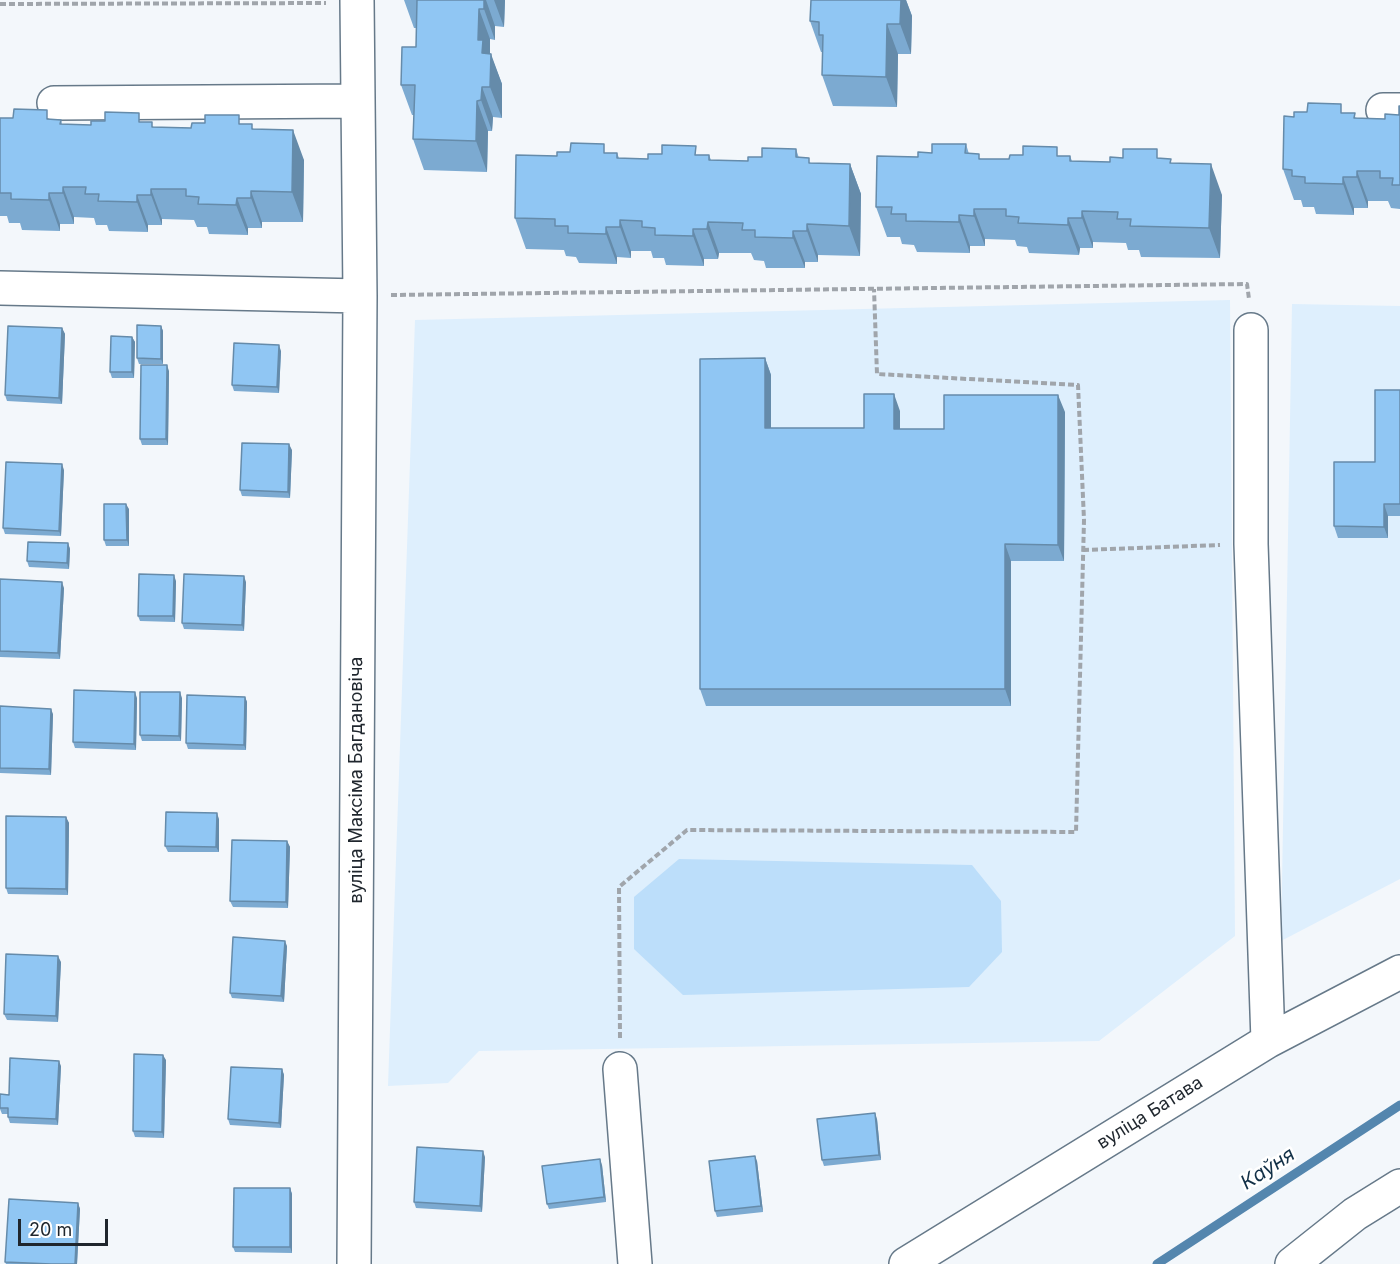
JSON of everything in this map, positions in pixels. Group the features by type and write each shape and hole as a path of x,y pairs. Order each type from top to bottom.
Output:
{"street":[{"name":"вуліца Максіма Багдановіча","path":"354,1264 360,296 357,2"},
{"path":"54,103 358,101"},
{"path":"0,288 360,296"},
{"path":"1251,330 1251,544 1268,1041"},
{"name":"вуліца Батава","path":"906,1264 1268,1041 1400,972"},
{"path":"620,1069 635,1264"},
{"path":"1292,1264 1355,1214 1400,1186"}],"path":[{"path":"0,4 357,2"},
{"path":"360,296 1247,284"},
{"path":"620,1069 619,887 687,830 1076,832 1083,550 1078,385 877,374 873,289"},
{"path":"1083,550 1251,544"}],"shaded area":[{"path":"1230,300 1235,936 1099,1041 479,1051 448,1083 388,1086 415,320"},
{"path":"1292,304 1400,306 1400,879 1281,941"},
{"path":"679,859 972,865 1001,901 1002,952 969,987 683,995 634,949 634,897"}],"building":[{"path":"417,0 484,0 484,9 479,9 478,40 483,40 482,53 491,54 490,87 482,87 481,100 477,101 476,141 413,139 415,85 401,85 402,47 416,47"},
{"path":"811,0 901,0 900,24 887,24 886,77 822,75 823,35 819,35 819,22 810,21"},
{"path":"1308,103 1341,104 1341,113 1355,113 1354,118 1385,119 1385,114 1399,115 1400,106 1400,185 1392,185 1393,178 1380,178 1380,171 1357,171 1357,177 1343,177 1343,184 1305,183 1305,177 1292,176 1292,170 1283,169 1284,116 1294,117 1294,112 1307,112"},
{"path":"14,109 47,110 47,119 61,120 60,124 91,125 91,121 105,121 105,112 139,113 139,122 152,122 152,127 191,128 192,123 205,123 205,115 239,115 239,124 252,124 252,129 293,130 292,192 251,191 251,198 237,198 236,205 198,204 199,197 186,196 186,189 151,189 151,195 137,195 137,202 98,201 99,194 85,194 86,187 63,187 63,193 49,193 49,200 11,199 11,193 0,193 0,118 13,118"},
{"path":"571,143 604,144 604,153 617,153 617,158 648,159 648,154 662,154 662,145 696,146 695,155 709,155 709,160 748,161 748,157 762,157 762,148 796,149 796,157 809,158 809,163 850,164 849,226 807,224 807,231 793,231 793,238 755,237 755,230 742,230 743,223 708,222 707,229 693,229 693,236 655,235 655,228 642,227 642,221 620,220 620,227 606,227 606,234 568,233 568,226 555,226 555,219 515,218 516,155 557,156 557,152 570,152"},
{"path":"932,144 966,144 965,153 979,154 979,159 1009,159 1010,155 1023,155 1023,146 1057,147 1057,156 1070,156 1070,161 1110,162 1110,157 1123,158 1123,149 1157,149 1157,158 1171,159 1170,163 1211,164 1209,228 1130,226 1131,219 1117,219 1118,212 1082,211 1082,218 1068,218 1068,225 1018,223 1019,217 1006,216 1006,209 974,209 974,216 959,215 959,222 906,221 906,214 891,214 892,207 876,207 877,156 918,157 918,152 932,153"},
{"path":"137,325 161,326 161,359 137,358"},
{"path":"8,326 62,328 59,398 5,395"},
{"path":"111,336 132,337 132,372 110,372"},
{"path":"234,343 279,345 277,387 232,385"},
{"path":"765,358 765,428 864,428 864,394 894,394 894,429 944,429 944,395 1058,395 1058,545 1005,544 1005,689 700,689 700,359"},
{"path":"141,365 167,365 166,439 140,439"},
{"path":"1375,390 1400,390 1400,504 1384,504 1384,527 1334,526 1334,462 1375,462"},
{"path":"242,443 289,444 288,492 240,490"},
{"path":"6,462 62,464 59,531 3,528"},
{"path":"104,504 126,504 127,540 104,540"},
{"path":"28,542 68,543 67,563 27,561"},
{"path":"139,574 174,575 173,616 138,616"},
{"path":"184,574 244,576 242,625 182,623"},
{"path":"0,579 62,582 58,653 0,651"},
{"path":"74,690 135,692 134,744 73,742"},
{"path":"140,692 180,692 179,736 140,735"},
{"path":"187,695 245,697 244,745 186,743"},
{"path":"0,706 51,709 49,769 0,768"},
{"path":"166,812 217,813 216,847 165,846"},
{"path":"6,816 66,817 66,889 6,888"},
{"path":"232,840 287,841 286,902 230,901"},
{"path":"233,937 285,941 281,996 230,993"},
{"path":"6,954 58,956 56,1016 4,1014"},
{"path":"134,1054 163,1055 162,1132 133,1131"},
{"path":"10,1058 59,1061 56,1119 8,1117 8,1108 0,1108 0,1094 9,1095"},
{"path":"231,1067 282,1069 279,1123 228,1119"},
{"path":"875,1113 879,1155 822,1160 817,1119"},
{"path":"417,1147 483,1151 480,1206 414,1202"},
{"path":"755,1156 761,1206 715,1211 709,1161"},
{"path":"600,1159 604,1197 547,1204 542,1166"},
{"path":"234,1188 290,1188 290,1247 233,1247"},
{"path":"9,1199 78,1203 75,1264 5,1262"}],"waterway":[{"name":"Каўня","path":"1157,1264 1400,1105"}]}
